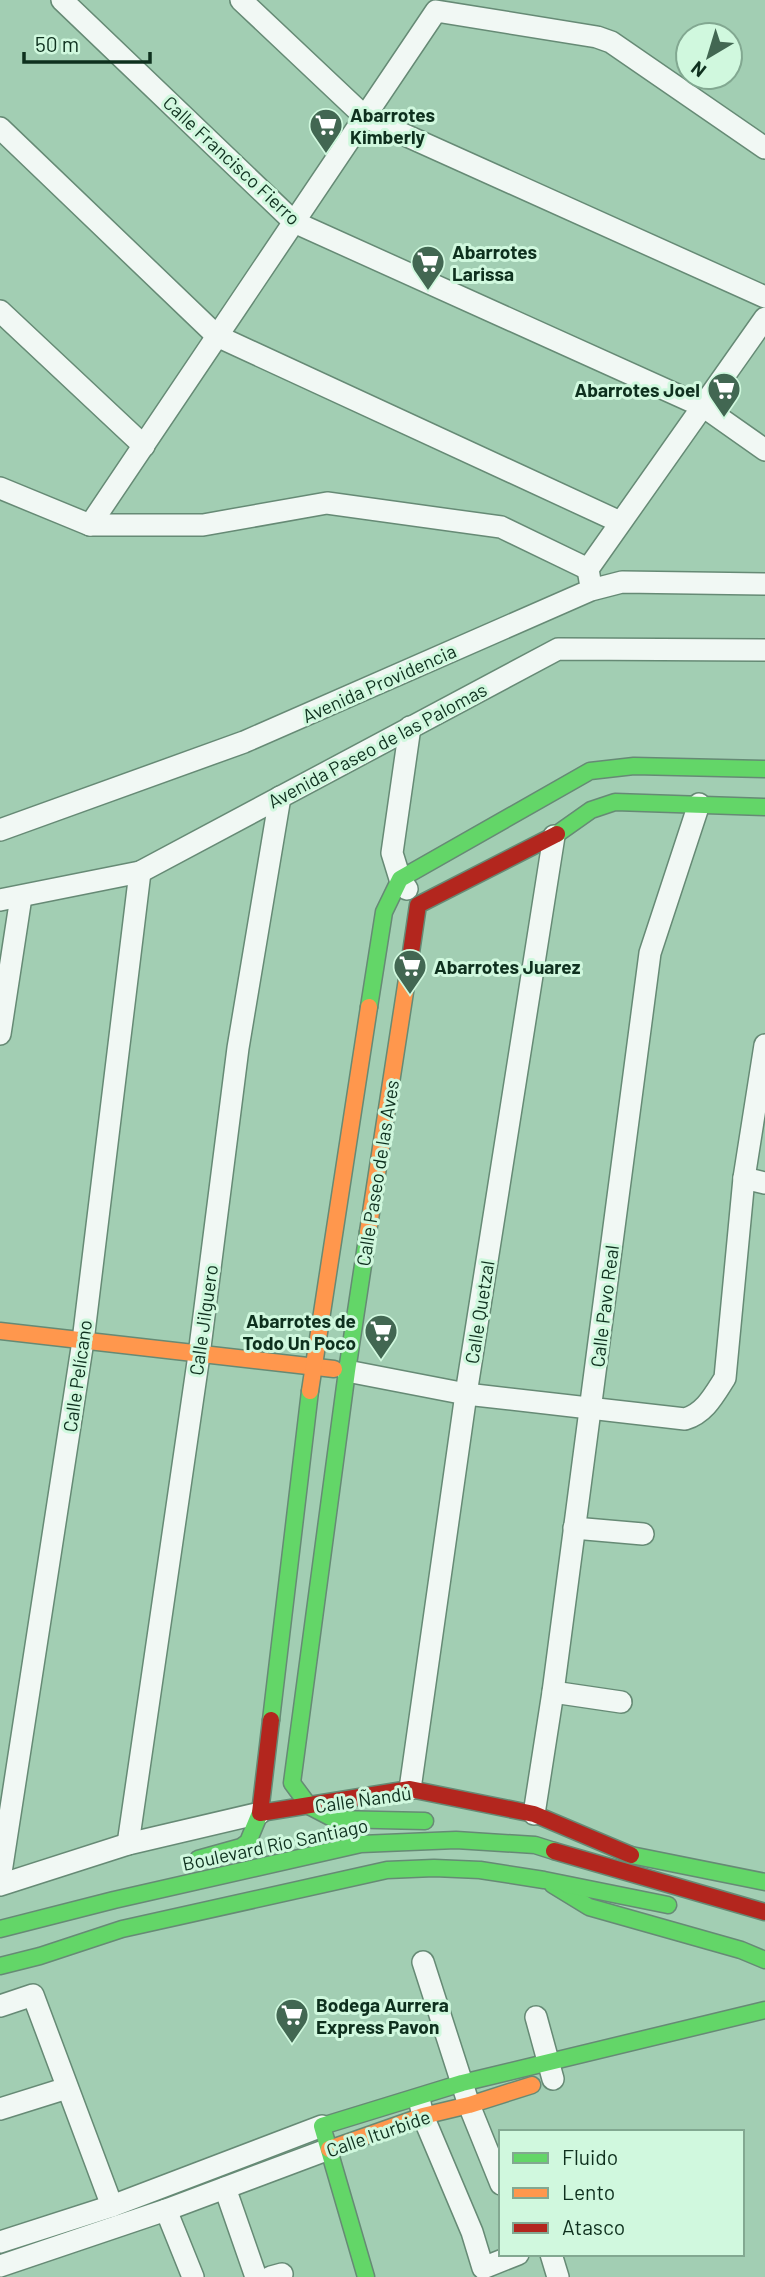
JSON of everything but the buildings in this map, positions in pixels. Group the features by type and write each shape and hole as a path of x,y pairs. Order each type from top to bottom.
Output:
{"street":[{"name":"Calle Francisco Fierro","path":"62,0 294,222 704,407 765,450"},
{"path":"241,0 365,117 765,297"},
{"path":"90,525 436,11 597,37 611,42 765,148"},
{"path":"0,128 217,336 620,522"},
{"path":"0,311 144,446"},
{"path":"591,590 588,569 765,318"},
{"path":"0,488 90,525 203,525 327,503 501,527 588,569"},
{"name":"Avenida Providencia","path":"0,830 244,742 591,590 622,582 765,584"},
{"name":"Avenida Paseo de las Palomas","path":"10,898 140,872 558,649 765,650"},
{"path":"410,727 392,853 400,879 418,905 554,836 591,810 615,802 765,807"},
{"path":"400,879 590,771 634,766 765,769"},
{"name":"Calle Jilguero","path":"128,1844 199,1354 238,1048 280,797"},
{"name":"Calle Pavo Real","path":"534,1814 553,1692 650,953 699,804"},
{"name":"Calle Quetzal","path":"410,1789 466,1394 554,836"},
{"name":"Calle Pelícano","path":"0,1879 83,1341 140,872"},
{"name":"Calle Paseo de las Aves","path":"261,1813 313,1366 384,912 400,879"},
{"path":"0,1034 10,898"},
{"name":"Calle Paseo de las Aves","path":"309,1806 292,1783 347,1371 418,905"},
{"path":"0,1331 313,1366 466,1394 590,1410 685,1419 694,1416 707,1406 725,1378 754,1180 765,1045"},
{"path":"574,1528 643,1534"},
{"path":"553,1692 621,1702"},
{"name":"Calle Ñandú","path":"0,1885 128,1844 261,1813 410,1789 534,1814 628,1854 765,1882"},
{"path":"309,1806 334,1819 438,1821"},
{"path":"183,1863 241,1847 248,1842 261,1813"},
{"path":"488,1824 535,1845"},
{"name":"Boulevard Río Santiago","path":"0,1929 114,1900 361,1844 456,1840 535,1845 765,1912"},
{"path":"0,1966 122,1929 387,1870 480,1870 544,1880 679,1908"},
{"path":"744,1878 765,1873"},
{"path":"122,1929 114,1900 148,1877"},
{"path":"544,1880 589,1907 741,1950 765,1960"},
{"path":"720,1916 754,1926"},
{"path":"423,1962 469,2105 499,2179"},
{"path":"0,2006 33,1995 112,2206"},
{"path":"536,2017 561,2072"},
{"name":"Calle Iturbide","path":"0,2266 166,2210 329,2149 421,2107 462,2083 561,2072 702,2038 756,2018"},
{"name":"Calle Iturbide","path":"0,2242 112,2206 322,2126 421,2107 469,2105 561,2072 756,2018"},
{"path":"0,2109 67,2088"},
{"path":"421,2107 472,2232 483,2268 513,2256"},
{"path":"322,2126 366,2277"},
{"path":"225,2188 256,2277"},
{"path":"166,2210 193,2277"},
{"path":"552,2256 558,2277"}],"traffic: fast":[{"path":"369,1007 384,912 400,879 590,771 634,766 765,769"},
{"path":"557,834 591,810 615,802 765,807"},
{"path":"309,1806 292,1783 368,1232"},
{"path":"271,1720 310,1391"},
{"path":"309,1806 334,1819 425,1821"},
{"path":"198,1859 241,1847 248,1842 260,1813"},
{"path":"0,1929 114,1900 361,1844 456,1840 535,1845 554,1851"},
{"path":"631,1855 765,1882"},
{"path":"0,1966 122,1929 387,1870 480,1870 668,1905"},
{"path":"553,1885 589,1907 741,1950 765,1960"},
{"path":"366,2277 322,2126 462,2083 765,2010"}],"traffic: slow":[{"path":"368,1232 409,966"},
{"path":"310,1391 369,1007"},
{"path":"0,1331 334,1369"},
{"path":"329,2149 423,2116 532,2085"}],"traffic: jam":[{"path":"409,966 418,905 557,834"},
{"path":"271,1720 260,1813 410,1789 534,1814 631,1855"},
{"path":"554,1851 765,1912"}],"place":[{"name":"Abarrotes Kimberly","path":"326,155"},
{"name":"Abarrotes Larissa","path":"428,292"},
{"name":"Abarrotes Joel","path":"724,419"},
{"name":"Abarrotes Juarez","path":"410,996"},
{"name":"Abarrotes de Todo Un Poco","path":"381,1361"},
{"name":"Bodega Aurrera Express Pavon","path":"292,2045"}]}
